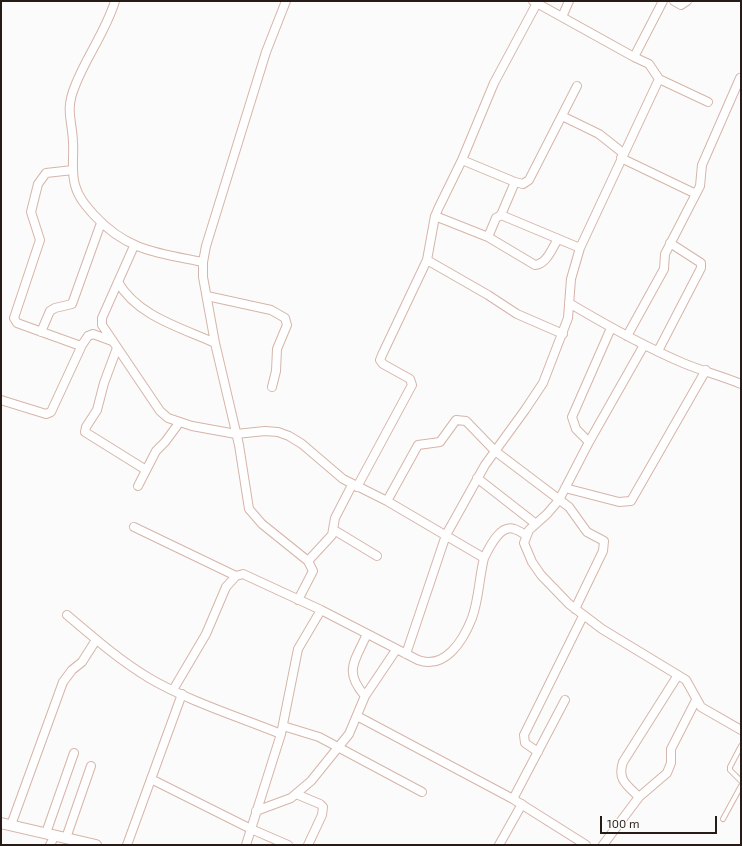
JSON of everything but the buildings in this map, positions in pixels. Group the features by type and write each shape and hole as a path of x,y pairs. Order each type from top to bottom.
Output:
{"street":[{"path":"115,1 72,96 69,116 73,142 73,170 79,197 101,223 112,233 134,246 203,262"},
{"path":"286,1 266,52 206,246 203,262 215,343 236,434 250,509 262,524 308,561 313,571 298,600"},
{"path":"562,17 569,1"},
{"path":"634,57 663,1"},
{"path":"674,1 681,5 687,1"},
{"path":"308,561 328,541 334,530 335,518 412,385 410,379 387,367 380,360 427,260 435,216 462,160 494,83 534,2 648,64 659,79 708,102"},
{"path":"627,336 664,269 665,254 696,194 701,181 702,165 740,78"},
{"path":"406,654 446,535 477,478 526,410 543,383 568,318 571,278 580,248 659,79"},
{"path":"462,160 523,184 529,180 577,86"},
{"path":"562,116 599,134 622,156 696,194"},
{"path":"73,170 46,172 38,184 31,212 40,240 14,318 17,323 82,345"},
{"path":"488,238 496,218 501,215 515,182"},
{"path":"501,215 580,248"},
{"path":"435,216 488,238 535,265 541,264 544,261 558,239"},
{"path":"41,332 50,311 55,308 72,304 101,223"},
{"path":"658,351 701,268 701,263 670,243"},
{"path":"134,246 102,318 102,325 160,411 168,418 179,423 236,434 265,431 278,432 289,436 302,444 343,480 387,501 484,558"},
{"path":"427,260 488,295 516,314 563,334"},
{"path":"118,282 132,301 143,309 215,343"},
{"path":"207,296 271,310 286,318 287,325 277,349 276,371 272,387"},
{"path":"570,303 611,328 644,345 685,364 706,370 741,384"},
{"path":"589,442 576,428 572,417 611,328"},
{"path":"1,400 46,414 51,412 82,345 88,336 93,334 115,345"},
{"path":"115,345 97,410 86,427 85,432 146,470"},
{"path":"644,345 589,442 559,500 526,535 524,542 532,562 541,576 583,616 686,680 701,707 741,730"},
{"path":"565,488 619,502 632,501 706,370"},
{"path":"387,501 418,445 440,442 456,420 466,421 495,451 574,511 582,528 604,541 603,551 575,609"},
{"path":"138,486 156,451 165,442 179,423"},
{"path":"477,478 536,524"},
{"path":"134,527 236,576"},
{"path":"173,690 206,634 226,587 236,576 243,574 321,610 396,650 426,663 434,663 442,660 450,653 472,618 484,558 488,550 504,530 508,528 514,529 526,535"},
{"path":"334,530 377,556"},
{"path":"246,845 282,730 298,649 321,610"},
{"path":"67,615 122,661 173,690 282,730 311,734 422,792"},
{"path":"538,752 524,743 524,736 583,616"},
{"path":"365,696 357,687 352,676 353,665 367,634"},
{"path":"96,640 82,662 72,670 63,682 6,824 96,845"},
{"path":"256,811 291,798 311,781 349,734 365,696 396,650"},
{"path":"639,797 622,780 620,769 678,675"},
{"path":"127,845 182,694"},
{"path":"513,799 565,700"},
{"path":"603,845 639,797 668,773 671,763 670,749 696,700"},
{"path":"357,716 522,804 586,845"},
{"path":"50,845 50,834 74,753"},
{"path":"66,838 91,766"},
{"path":"151,779 251,829 288,845"},
{"path":"296,794 320,804 323,807 322,815 308,845"},
{"path":"499,845 522,804"}],"lane":[{"path":"741,746 730,767 730,770 741,781"},
{"path":"723,818 741,786"}]}
